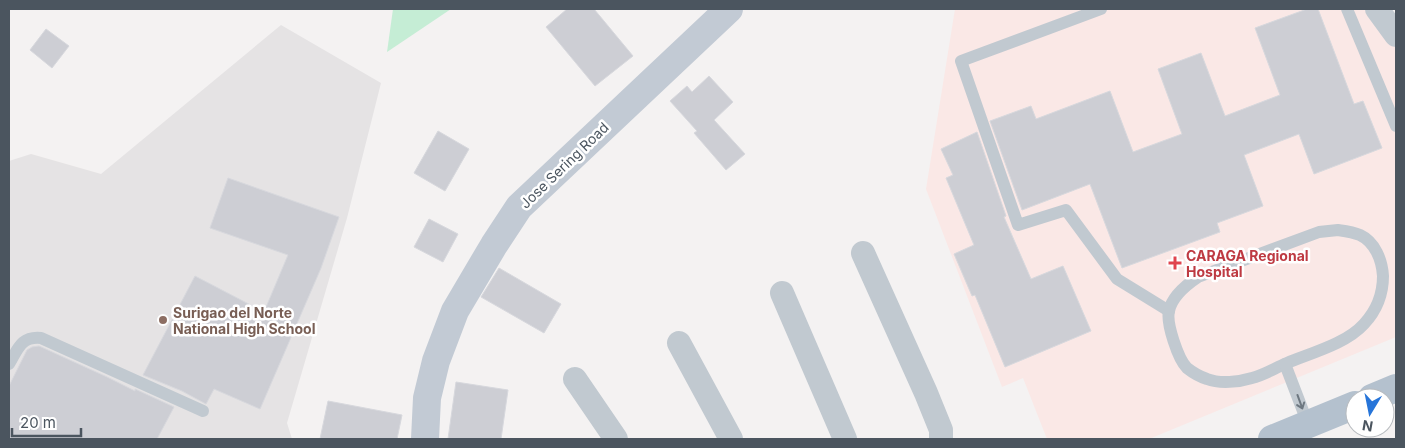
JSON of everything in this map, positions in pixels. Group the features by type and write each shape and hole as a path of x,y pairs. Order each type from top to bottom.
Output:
{"main road":[{"name":"Jose Sering Road","path":"425,439 427,398 436,361 455,312 494,245 519,207 729,9"},
{"path":"1272,439 1345,409"}],"street":[{"path":"1377,9 1396,35"},
{"path":"863,253 929,400 941,430 941,439"},
{"path":"782,294 844,439"},
{"path":"679,343 731,439"},
{"path":"575,379 616,439"}],"lane":[{"path":"1100,9 962,62 1018,225 1066,210 1117,279 1168,312"},
{"path":"1347,9 1396,126"},
{"path":"1338,230 1359,235 1370,242 1374,248 1383,272 1380,300 1373,313 1351,335 1326,348 1253,378 1239,381 1207,379 1187,367 1177,350 1170,330 1168,312 1184,286 1198,277 1319,232 1338,230"},
{"path":"9,364 24,341 32,337 41,338 203,411"},
{"path":"1285,364 1308,424"}],"shaded area":[{"name":"CARAGA Regional Hospital","path":"955,9 1364,9 1396,48 1396,337 1149,439 1047,439 1023,378 1002,387 926,189"},
{"name":"Surigao del Norte National High School","path":"281,25 381,83 347,218 287,423 292,439 9,439 9,161 31,154 101,174"}],"green space":[{"path":"393,9 451,9 387,52"}],"building":[{"path":"567,9 594,9 633,56 595,86 546,27"},
{"path":"1307,9 1318,9 1354,104 1363,101 1382,148 1314,174 1299,134 1244,155 1263,206 1217,223 1220,232 1122,268 1090,184 1022,210 990,121 1031,106 1036,119 1110,91 1133,152 1182,134 1158,69 1201,53 1225,116 1280,95 1255,28"},
{"path":"46,29 69,46 52,68 30,50"},
{"path":"709,76 733,102 714,120 745,154 726,170 694,133 697,131 670,101 687,86 692,92"},
{"path":"438,131 469,149 445,191 414,173"},
{"path":"977,132 1006,216 1004,217 1031,279 1063,266 1091,331 1005,367 975,295 972,296 954,254 974,245 946,178 953,175 941,149"},
{"path":"228,178 339,217 321,268 260,409 214,389 206,404 182,391 143,375 195,276 264,312 288,255 210,228"},
{"path":"429,219 458,234 443,262 414,247"},
{"path":"499,268 561,304 544,333 481,297"},
{"path":"39,346 174,407 157,439 9,439 9,386 27,350"},
{"path":"456,382 508,390 501,439 448,439"},
{"path":"328,401 402,415 397,439 320,439"}],"place":[{"name":"CARAGA Regional Hospital","path":"1175,263"},
{"name":"Surigao del Norte National High School","path":"163,320"}]}
